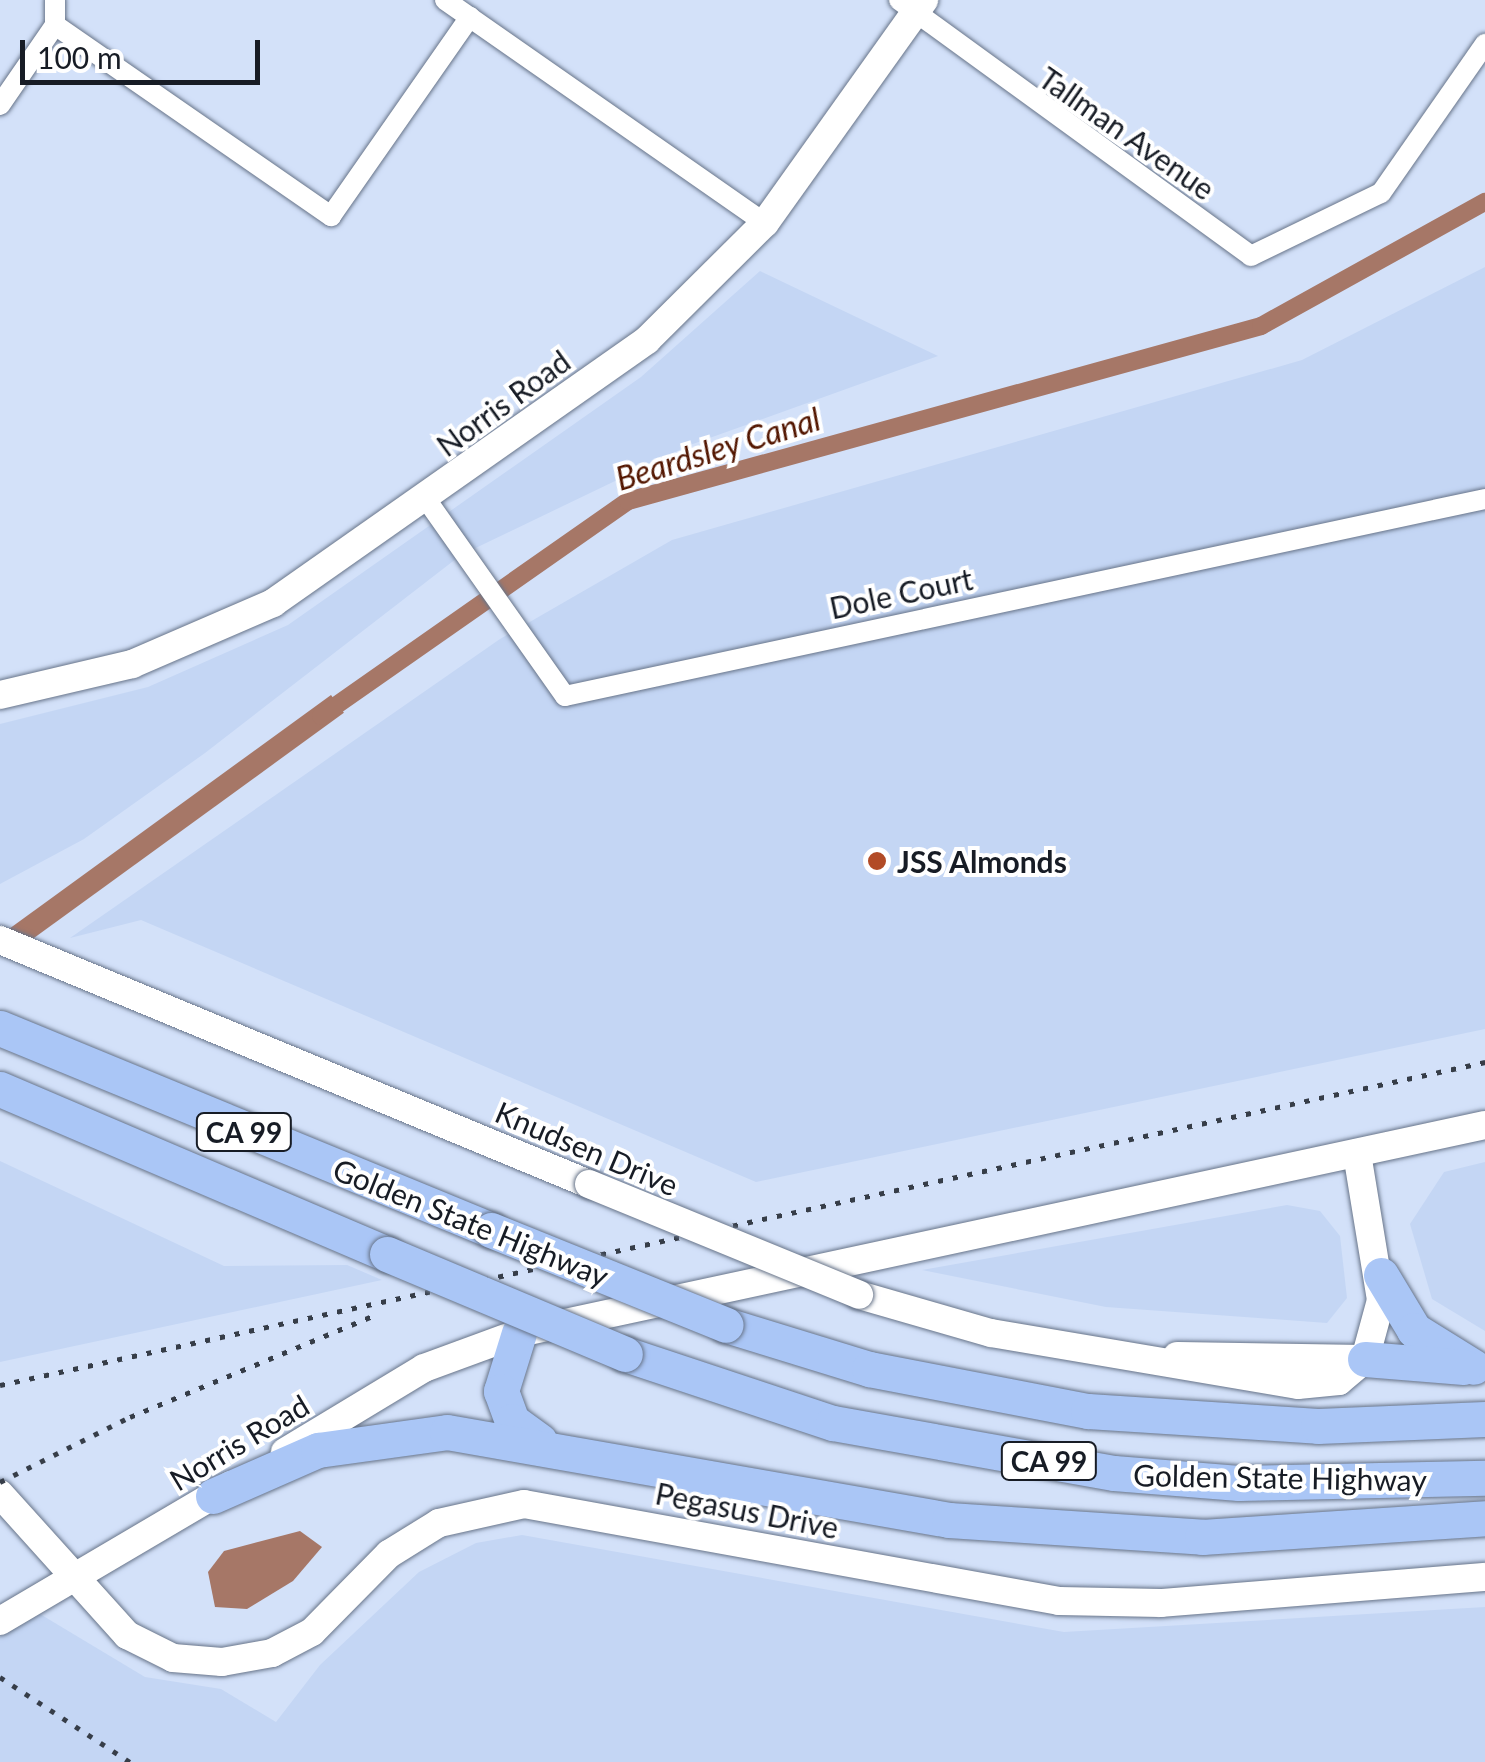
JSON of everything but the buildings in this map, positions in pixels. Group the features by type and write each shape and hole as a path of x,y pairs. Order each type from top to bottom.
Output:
{"highway":[{"name":"Golden State Highway","path":"0,1028 726,1325 868,1369 1088,1411 1318,1426 1485,1418"},
{"name":"Golden State Highway","path":"0,1089 625,1354 832,1422 1114,1473 1239,1483 1485,1478"},
{"path":"1381,1276 1414,1330 1480,1368"},
{"path":"519,1333 502,1375 504,1407 523,1433 548,1444"},
{"path":"1365,1359 1480,1368"},
{"path":"212,1496 282,1462 363,1439 447,1432 548,1444 949,1520 1202,1538 1485,1518"}],"street":[{"path":"0,104 55,24 55,0"},
{"path":"445,0 765,223"},
{"name":"Tallman Avenue","path":"912,5 1250,256 1380,192 1485,44"},
{"name":"Norris Road","path":"0,695 132,664 228,627 426,499 647,340 765,223 912,5"},
{"path":"55,24 331,216 470,18"},
{"name":"Dole Court","path":"426,499 565,696 1485,499"},
{"name":"Knudsen Drive","path":"0,940 859,1295 991,1333 1166,1358 1365,1359"},
{"name":"Golden State Highway","path":"519,1333 1485,1125"},
{"path":"1357,1153 1381,1276 1365,1359"},
{"name":"Norris Road","path":"0,1622 424,1368 519,1333"},
{"name":"Pegasus Drive","path":"0,1494 138,1643 222,1662 272,1653 312,1632 388,1554 439,1523 524,1504 1059,1601 1161,1603 1485,1577"}],"shaded area":[{"path":"1485,267 1485,1029 756,1182 141,920 70,938 500,639 672,540 1302,360"},
{"path":"760,271 938,356 690,445 461,555 205,753 84,839 0,884 0,724 148,687 288,625 641,377"},
{"path":"331,695 344,713 15,952 2,934"},
{"path":"0,1161 224,1266 347,1265 382,1280 0,1362"},
{"path":"1485,1162 1485,1331 1432,1299 1410,1224 1444,1172"},
{"path":"1287,1205 1320,1211 1340,1236 1347,1298 1327,1323 1106,1307 922,1270"},
{"path":"300,1531 322,1547 293,1581 247,1609 215,1607 208,1572 224,1551"},
{"path":"522,1535 1064,1632 1485,1607 1485,1762 0,1762 0,1637 40,1614 145,1677 221,1689 276,1722 320,1665 419,1572 476,1543"}],"waterway":[{"name":"Beardsley Canal","path":"321,716 628,501 1261,326 1485,202"}],"railway":[{"path":"0,1385 1485,1062"},
{"path":"0,1482 130,1417 373,1316"},
{"path":"0,1677 130,1762"}],"place":[{"name":"JSS Almonds","path":"877,861"}]}
